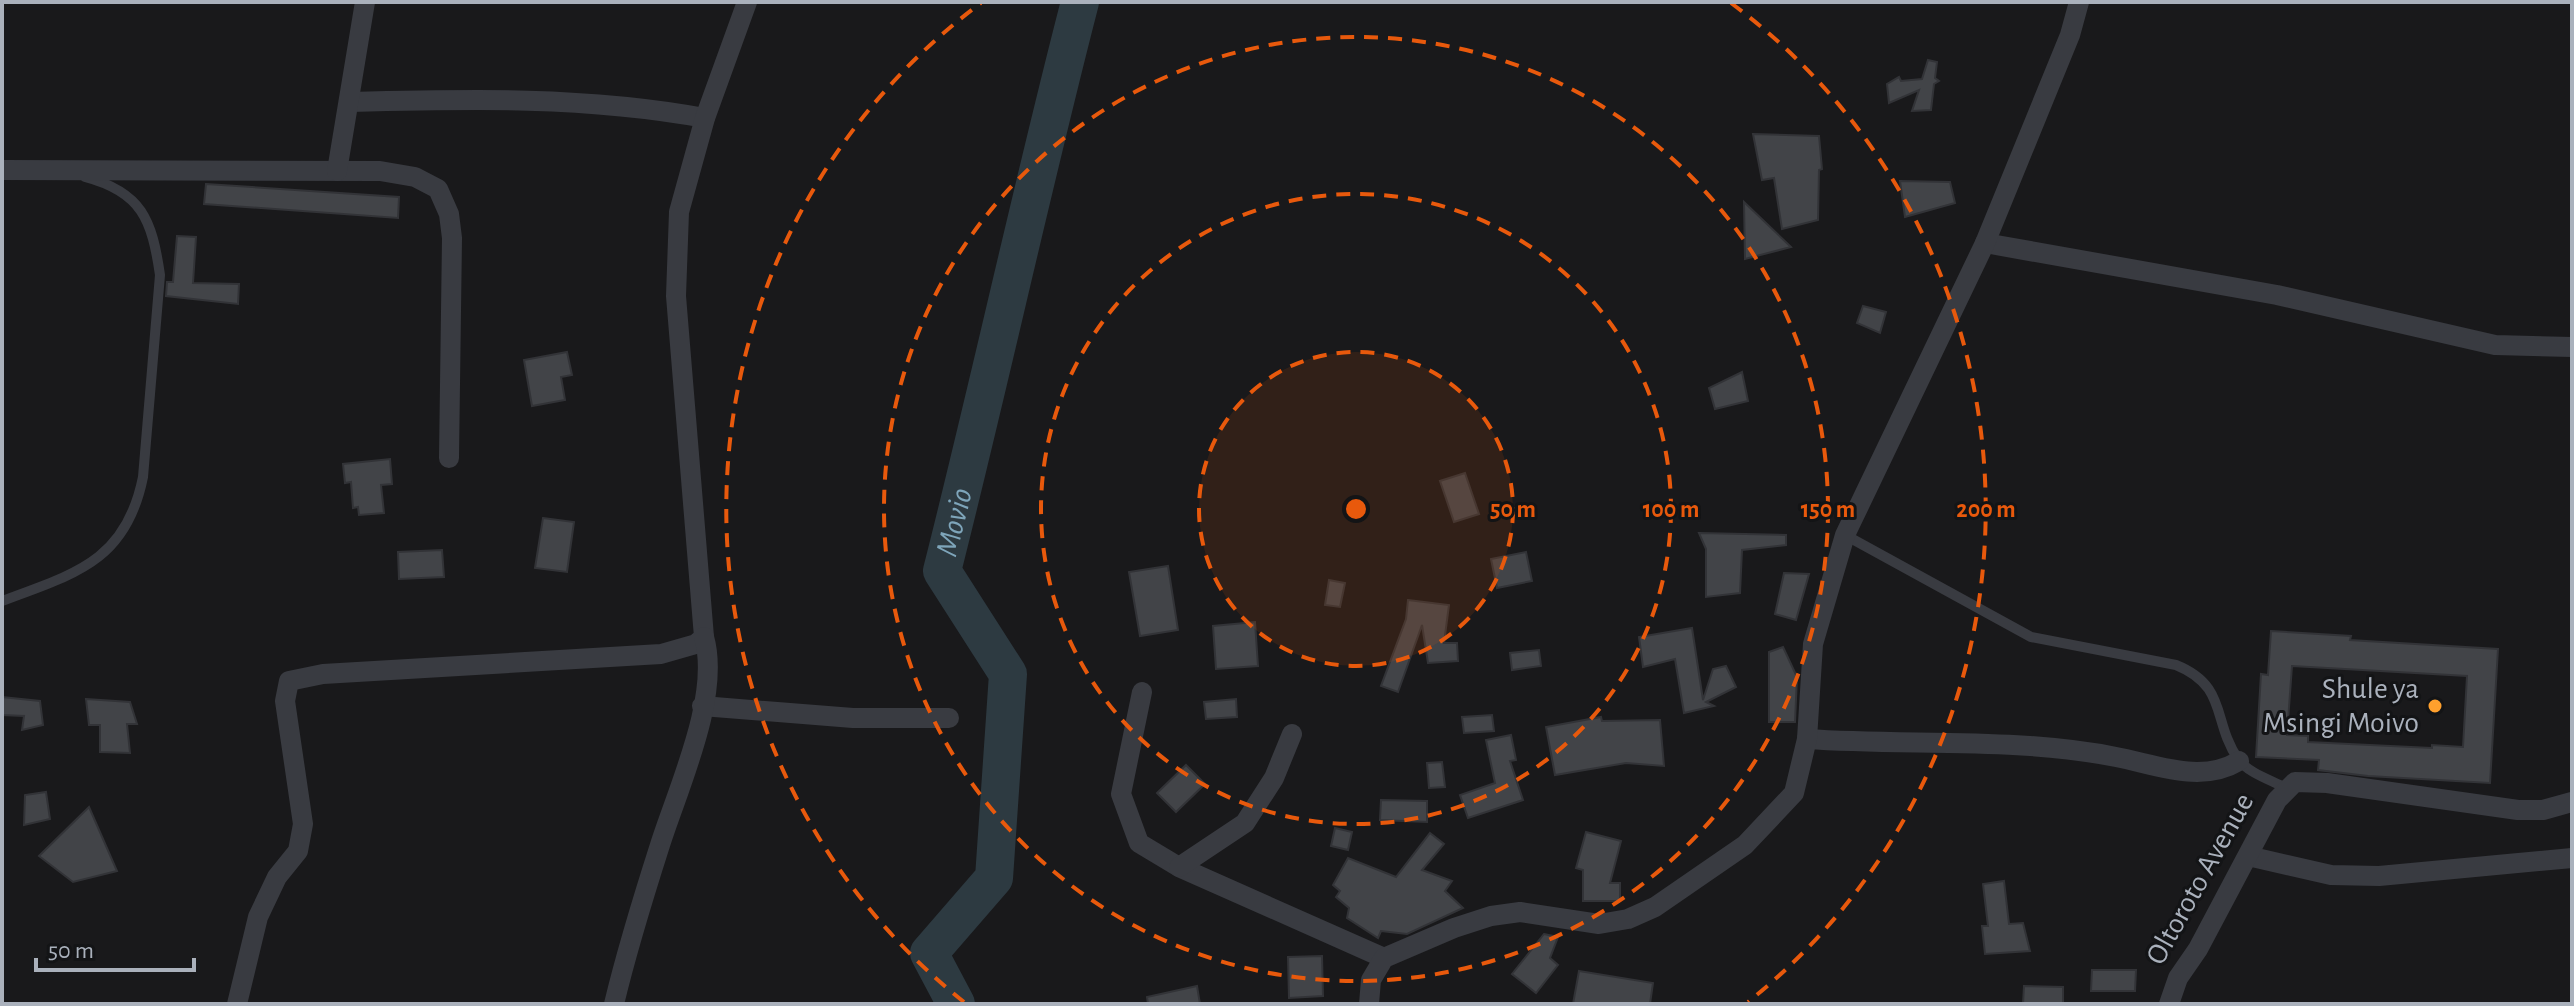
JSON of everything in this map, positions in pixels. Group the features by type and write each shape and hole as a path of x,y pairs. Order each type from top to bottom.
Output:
{"street":[{"path":"337,171 365,2"},
{"path":"614,1004 627,947 702,706 707,674 676,296 679,212 705,118 747,2"},
{"path":"1369,1004 1371,980 1384,958 1491,916 1520,912 1599,924 1628,919 1655,907 1745,845 1794,793 1807,739 1813,644 1845,535 1985,243 2070,35 2079,2"},
{"path":"349,102 536,99 652,108 705,118"},
{"path":"2,170 380,171 415,177 438,189 449,214 452,238 449,458"},
{"path":"1985,243 2277,295 2495,345 2572,347"},
{"path":"237,1004 258,917 277,877 292,863 301,838 302,800 285,701 289,681 323,674 661,654 696,644 704,637"},
{"path":"1142,692 1123,776 1124,809 1139,843 1179,867 1384,958"},
{"path":"702,706 853,718 949,718"},
{"path":"1179,867 1245,823 1274,778 1292,734"},
{"path":"1807,739 2044,748 2102,754 2186,772 2211,774 2239,761"},
{"name":"Oltoroto Avenue","path":"2169,1004 2178,978 2198,949 2286,788 2295,782 2318,782 2518,810 2543,810 2572,802"},
{"path":"2248,856 2331,875 2379,876 2572,858"}],"lane":[{"path":"2,601 94,564 120,535 138,504 143,477 160,275 156,246 146,217 133,198 109,183 60,171"},
{"path":"1845,535 2031,637 2176,665 2195,673 2210,687 2239,761 2286,788"}],"building":[{"path":"1928,60 1937,62 1935,78 1939,81 1934,84 1931,110 1912,111 1919,90 1889,103 1887,84 1899,77 1901,81 1922,79"},
{"path":"1753,134 1819,136 1822,169 1819,170 1818,220 1782,229 1774,178 1762,180"},
{"path":"1900,181 1950,182 1955,203 1905,217"},
{"path":"206,184 399,197 398,218 204,204"},
{"path":"1744,202 1791,247 1745,259"},
{"path":"177,236 196,237 193,283 239,284 238,304 166,296 167,282 173,282"},
{"path":"1863,306 1886,312 1880,333 1857,323"},
{"path":"567,352 572,375 561,377 565,400 532,406 524,360"},
{"path":"1742,372 1748,401 1715,409 1709,388"},
{"path":"390,459 392,484 381,485 384,513 359,515 358,507 353,508 351,482 345,483 343,464"},
{"path":"1465,473 1479,514 1454,522 1440,481"},
{"path":"543,518 574,522 567,572 535,568"},
{"path":"1699,533 1786,535 1786,545 1742,550 1740,593 1706,597 1706,549"},
{"path":"442,550 444,577 399,579 398,552"},
{"path":"1526,552 1532,581 1497,588 1491,559"},
{"path":"1168,566 1178,630 1140,636 1129,572"},
{"path":"1784,573 1809,574 1796,620 1775,614"},
{"path":"1329,580 1345,583 1340,607 1325,605"},
{"path":"1408,600 1449,605 1444,643 1457,643 1458,661 1428,663 1422,625 1398,692 1381,686 1406,619"},
{"path":"1255,622 1258,666 1216,669 1213,626"},
{"path":"1692,628 1703,700 1713,669 1726,666 1736,687 1706,702 1714,706 1684,713 1675,659 1643,667 1639,637"},
{"path":"2271,631 2351,636 2350,640 2498,649 2490,783 2368,776 2318,770 2319,760 2256,757 2261,674 2268,675","holes":["2292,666 2467,676 2463,747 2308,742 2308,736 2287,735"]},
{"path":"1783,647 1797,677 1795,722 1769,722 1769,652"},
{"path":"1539,650 1541,666 1512,670 1510,653"},
{"path":"2,697 40,701 43,725 22,730 24,716 2,715"},
{"path":"86,699 130,702 137,724 127,724 130,753 100,752 100,725 89,725"},
{"path":"1236,699 1237,717 1206,719 1204,702"},
{"path":"1492,715 1494,731 1464,733 1462,717"},
{"path":"1601,717 1602,721 1660,720 1664,766 1626,763 1555,775 1546,727"},
{"path":"1511,735 1516,760 1510,761 1523,800 1468,818 1460,795 1495,783 1486,740"},
{"path":"1442,762 1445,787 1429,788 1427,763"},
{"path":"1186,765 1205,784 1176,812 1157,793"},
{"path":"46,792 50,819 24,825 25,795"},
{"path":"1381,800 1427,801 1427,822 1380,820"},
{"path":"89,807 117,871 73,882 39,856"},
{"path":"1335,828 1352,832 1348,850 1331,846"},
{"path":"1586,832 1621,841 1610,883 1620,883 1620,901 1583,901 1583,870 1576,868"},
{"path":"1430,833 1444,844 1422,870 1452,881 1445,891 1463,908 1407,934 1381,931 1378,938 1347,918 1349,908 1336,897 1340,891 1333,885 1348,858 1396,877"},
{"path":"2004,881 2009,924 2023,923 2030,951 1985,954 1982,926 1988,926 1983,884"},
{"path":"1544,934 1558,937 1550,958 1558,965 1536,993 1512,974"},
{"path":"1322,956 1323,996 1289,998 1288,957"},
{"path":"2092,970 2136,970 2135,991 2091,991"},
{"path":"1579,971 1653,983 1650,1004 1573,1004"},
{"path":"1197,986 1200,1004 1148,1004 1147,997"},
{"path":"2024,986 2063,987 2063,1004 2023,1004"}],"waterway":[{"name":"Movio","path":"956,1004 929,953 994,878 1008,674 942,571 1080,2"}],"place":[{"name":"Shule ya Msingi Moivo","path":"2435,706"}]}
